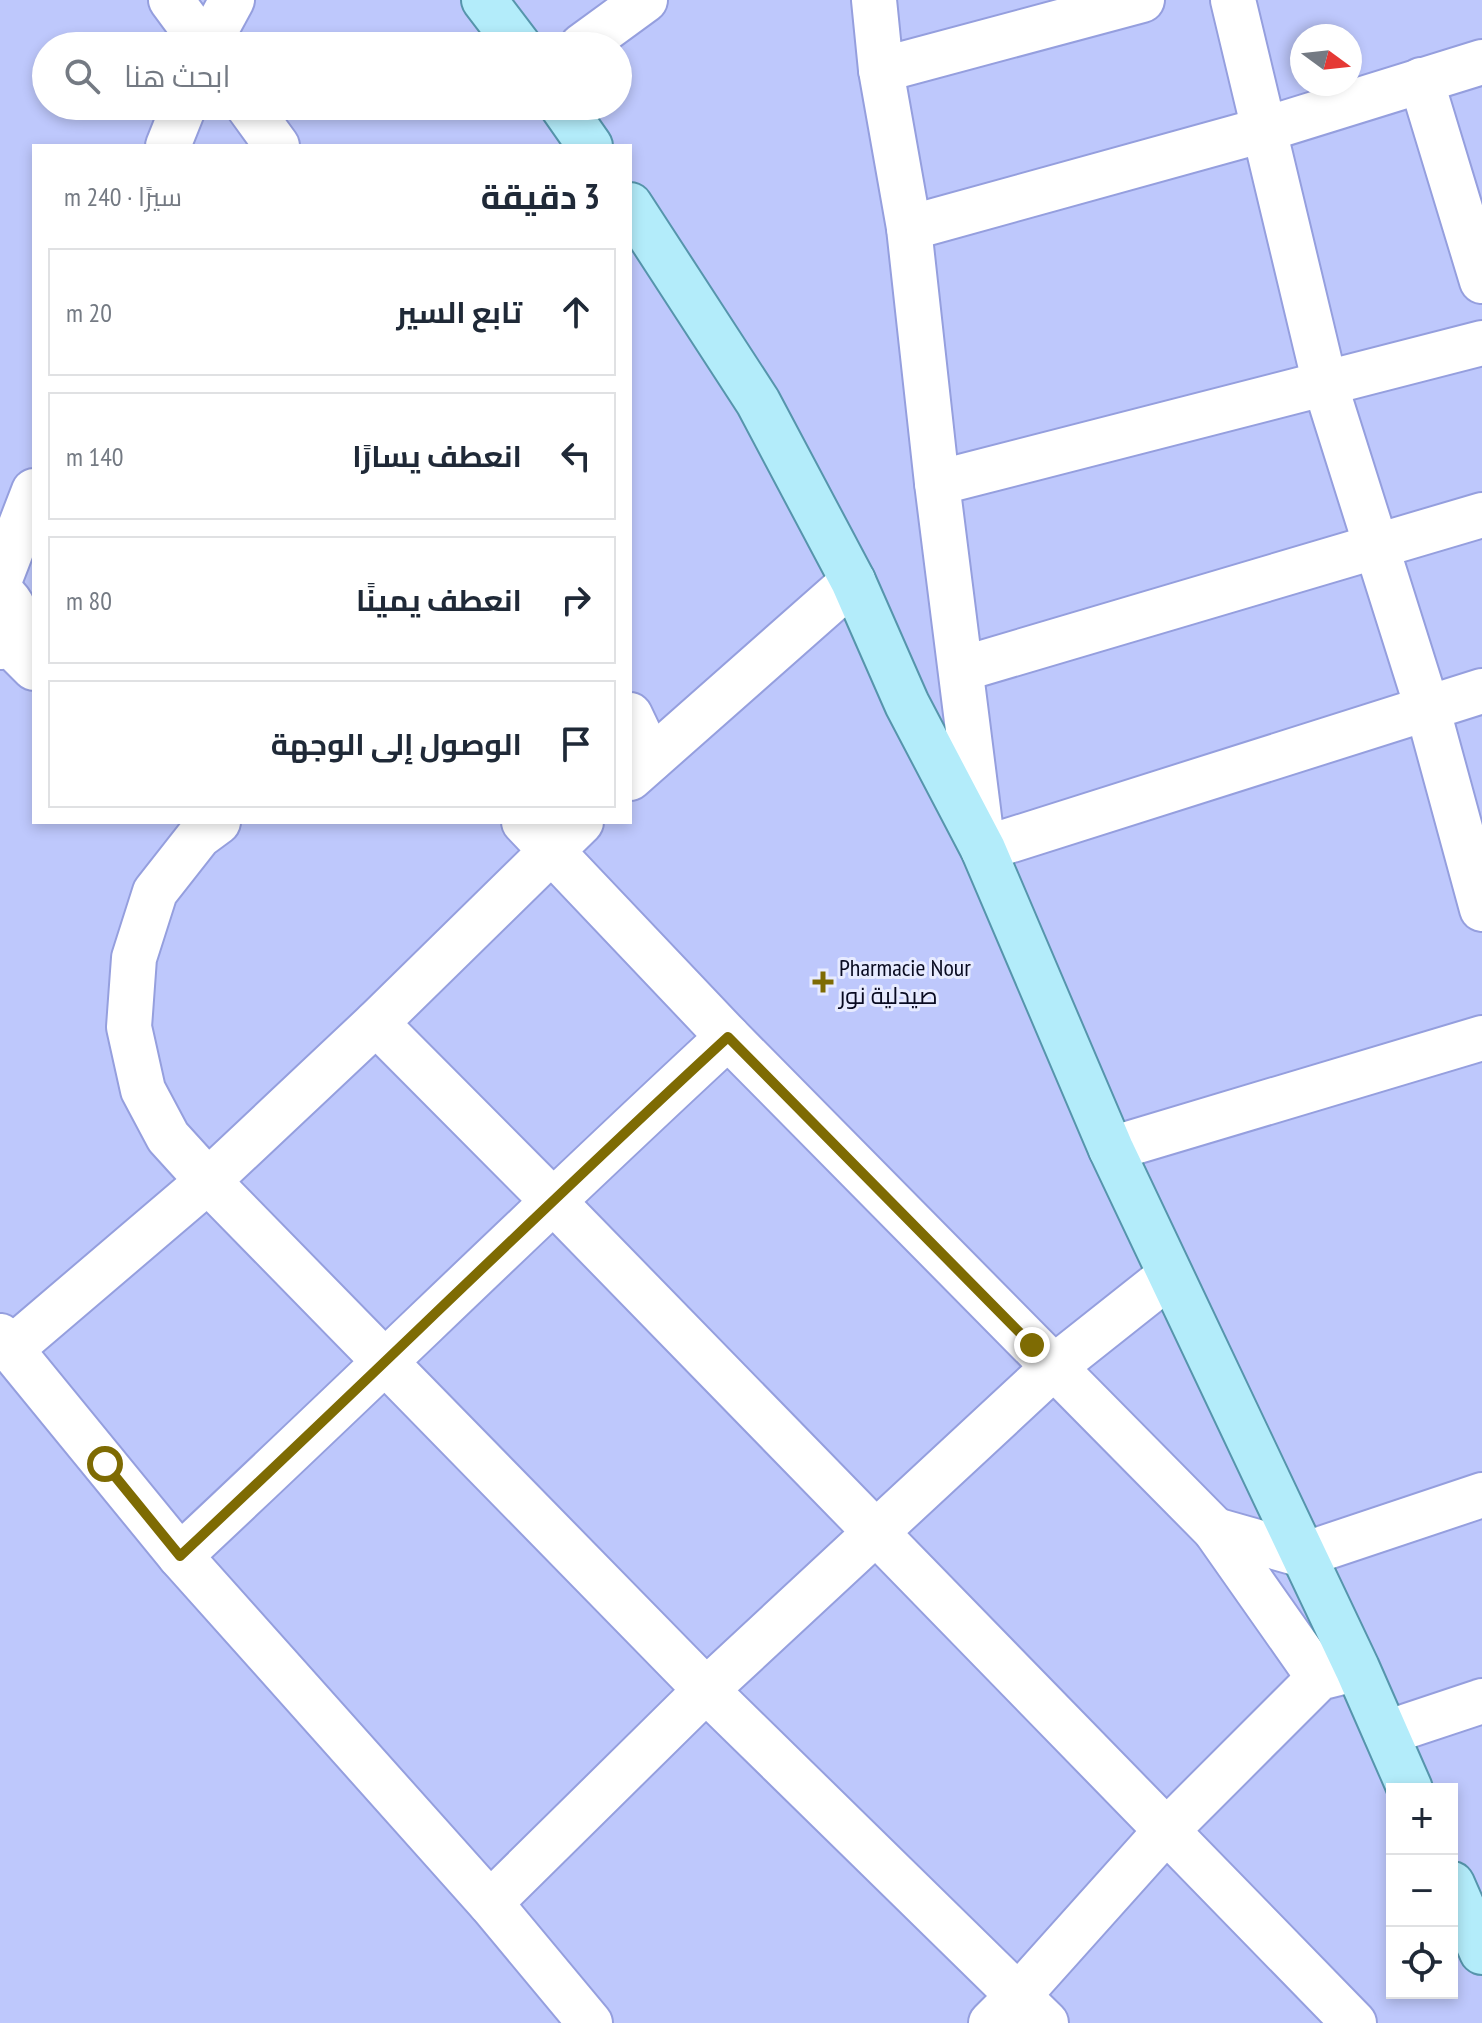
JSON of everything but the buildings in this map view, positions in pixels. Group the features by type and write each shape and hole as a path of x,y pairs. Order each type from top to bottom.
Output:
{"main road":[{"path":"484,0 508,32"},
{"path":"572,120 589,144"},
{"path":"637,231 758,402 853,581 907,704 983,849 1111,1149 1303,1555 1338,1673 1386,1733 1407,1783"},
{"path":"1458,1898 1482,1952"}],"street":[{"path":"171,0 195,32"},
{"path":"214,32 232,0"},
{"path":"601,32 645,0"},
{"path":"874,0 881,70 909,228 983,849 1482,691"},
{"path":"881,70 1142,0"},
{"path":"1233,0 1325,384 1427,707 1482,909"},
{"path":"909,228 1263,130 1482,62"},
{"path":"1421,80 1482,281"},
{"path":"169,144 178,120"},
{"path":"258,120 276,144"},
{"path":"937,483 1482,343"},
{"path":"0,579 32,496"},
{"path":"962,669 1482,515"},
{"path":"640,768 853,581"},
{"path":"0,593 13,607 16,618 14,652"},
{"path":"632,726 640,768"},
{"path":"200,827 155,892 134,958 129,1027 143,1090 168,1137 208,1181 1018,2014 1165,1832 1338,1673 1215,1530 728,1037 552,831 376,1023 208,1181 6,1342 180,1556 490,1903 590,2023"},
{"path":"376,1023 1354,2023"},
{"path":"180,1556 387,1362 552,1200 728,1037"},
{"path":"1111,1149 1482,1038"},
{"path":"490,1903 706,1690 1054,1367 1170,1275"},
{"path":"1215,1530 1303,1555 1482,1495"},
{"path":"1386,1733 1482,1701"}],"place":[{"name":"Pharmacie Nour صيدلية نور","path":"823,982"}],"route":[{"path":"105,1464 180,1556 387,1362 552,1200 728,1037 1032,1345"}]}
